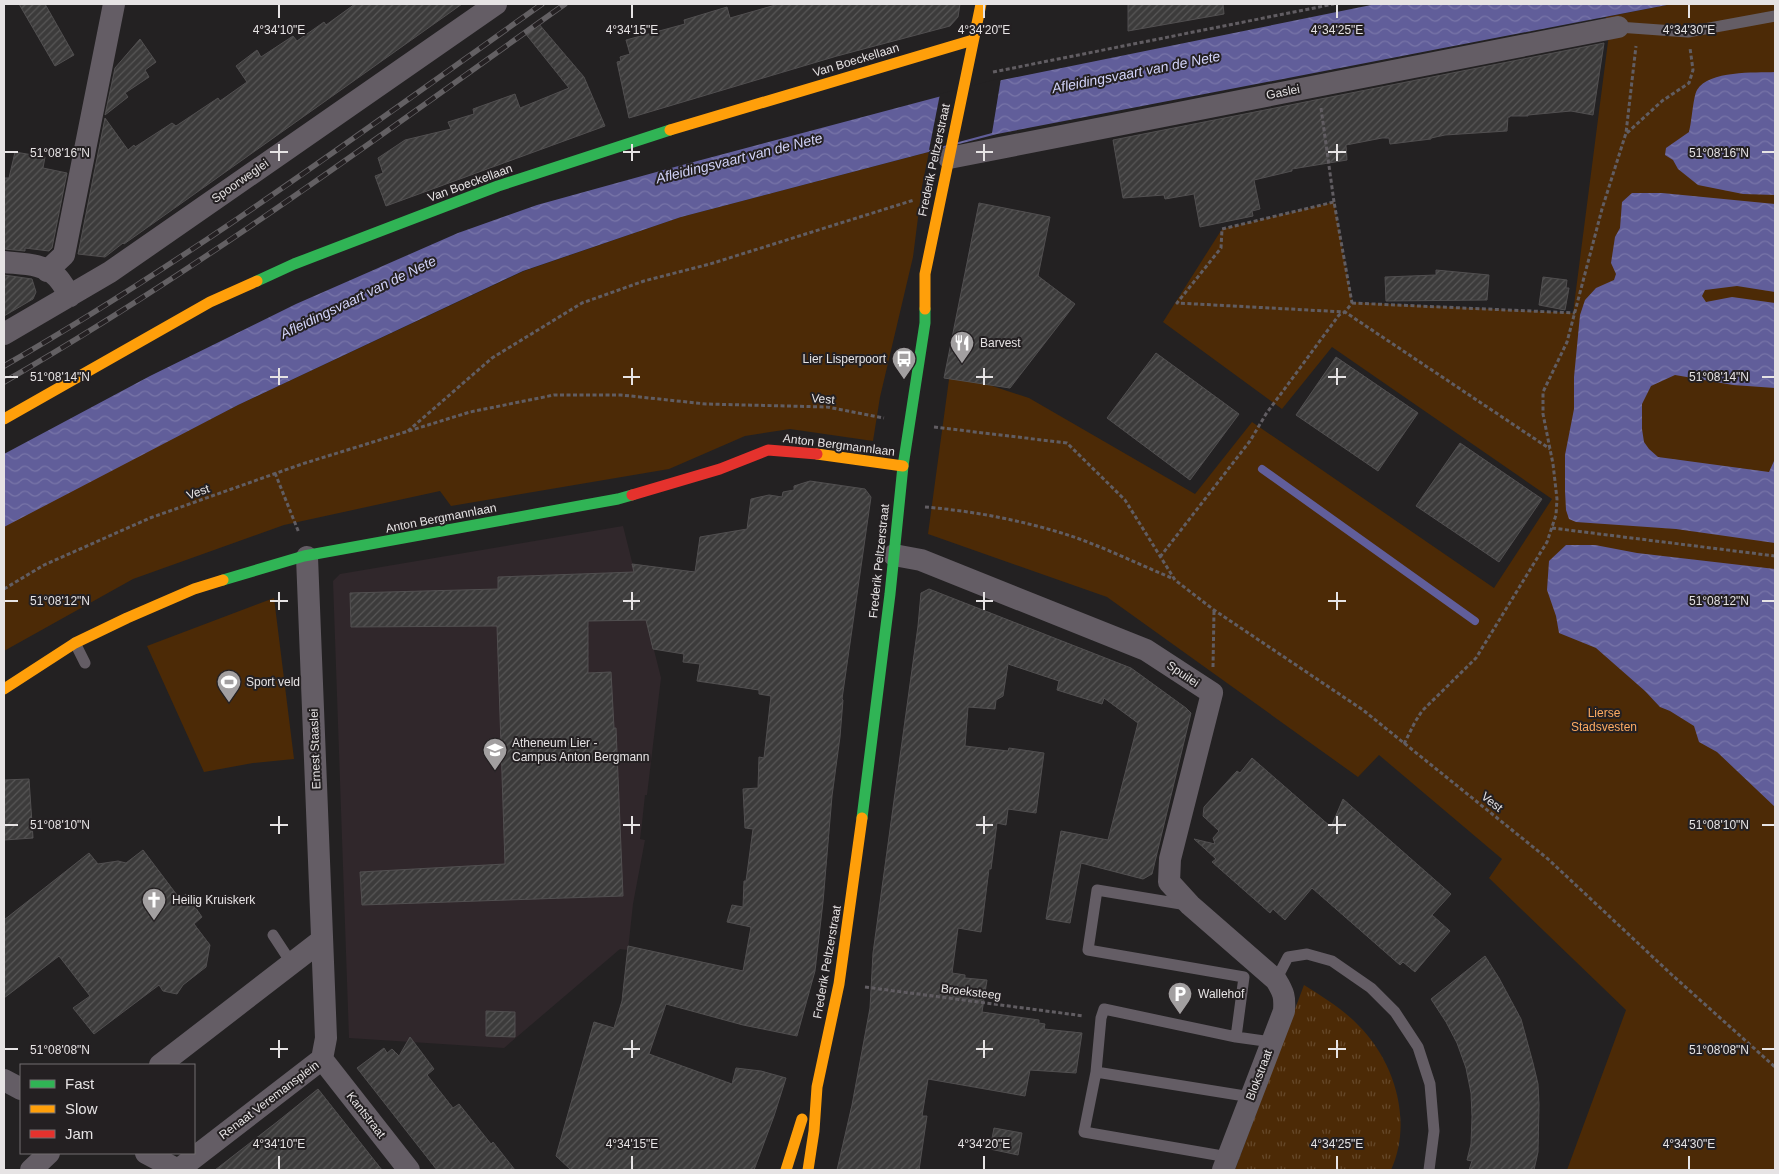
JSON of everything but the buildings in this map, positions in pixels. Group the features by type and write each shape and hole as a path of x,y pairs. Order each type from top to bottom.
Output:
{"street":[{"path":"47,271 64,255 114,4"},
{"name":"Spoorweglei","path":"4,334 110,272 496,4"},
{"name":"Frederik Peltzerstraat","path":"808,1170 814,1131 817,1086 839,984 853,888 894,555 903,466 925,323 925,274 981,4"},
{"name":"Gaslei","path":"950,153 1628,28"},
{"name":"Van Boeckellaan","path":"4,419 210,302 294,264 498,186 705,119 973,40"},
{"path":"4,262 37,266 47,271 56,276 70,296"},
{"name":"Anton Bergmannlaan","path":"4,688 75,644 127,618 194,589 267,566 618,499 720,469 768,450 903,466"},
{"name":"Spuilei","path":"894,555 921,560 1146,650 1212,693 1170,859 1169,882 1190,905 1276,980"},
{"name":"Ernest Staaslei","path":"308,557 322,940"},
{"path":"161,1064 322,940"},
{"name":"Renaat Veremansplein","path":"148,1154 178,1170 322,1060 326,1038 322,940"},
{"name":"Blokstraat","path":"1225,1164 1284,1012 1284,994 1276,980"},
{"name":"Kantstraat","path":"322,1060 409,1170"},
{"path":"4,1080 20,1088"},
{"name":"Frederik Peltzerstraat","path":"786,1170 803,1115 817,1086"},
{"path":"31,1170 48,1154"}],"lane":[{"path":"1628,28 1688,32 1775,16"},
{"path":"75,644 85,663"},
{"path":"1190,905 1097,890 1088,950 1244,977 1236,1037"},
{"path":"274,935 292,964"},
{"path":"1276,980 1288,957 1307,954 1332,961 1371,988 1395,1012 1418,1047 1430,1084 1434,1131 1428,1170"},
{"path":"1225,1164 1084,1132 1096,1072 1101,1018 1104,1009 1236,1037 1272,1042"},
{"path":"1096,1072 1250,1097"}],"path":[{"path":"986,74 1334,4"},
{"path":"1404,744 1422,711 1476,658 1547,542 1552,528 1556,515 1556,483 1543,414 1543,392 1564,350 1576,313 1602,209 1626,133 1628,28"},
{"path":"1626,133 1662,101 1690,83 1693,70 1688,32"},
{"path":"1160,557 1250,441 1266,414 1339,315 1345,312 1352,302 1334,202 1318,85"},
{"name":"Vest","path":"406,433 492,358 582,303 644,281 710,264 942,191"},
{"path":"1334,202 1222,229 1221,248 1177,303 1345,312 1550,449"},
{"path":"1352,302 1576,313"},
{"name":"Vest","path":"4,589 44,565 150,518 276,473 374,440 406,433 470,412 554,395 621,395 706,404 827,407 909,422 1067,443 1125,500 1175,580"},
{"path":"276,473 299,530"},
{"name":"Vest","path":"923,507 948,509 1017,521 1072,536 1175,580 1214,610 1362,710 1548,858 1678,980 1775,1067"},
{"path":"1552,528 1775,556"},
{"path":"1212,693 1214,610"},
{"name":"Broeksteeg","path":"839,984 1101,1018"}],"shaded area":[{"name":"Atheneum Lier - Campus Anton Bergmann","path":"623,526 661,678 640,839 645,840 633,904 628,950 620,949 504,1048 349,1038 333,581 340,574"}],"green space":[{"name":"Lierse Stadsvesten","path":"1672,4 1775,4 1775,1170 1567,1170 1626,1010 1489,878 1502,859 1379,755 1358,777 1107,597 928,534 950,372 1029,398 1195,494 1252,422 1494,588 1552,499 1332,347 1282,409 1163,322 1222,229 1334,202 1352,302 1573,313 1609,34 1606,17"},
{"path":"929,152 922,186 913,257 880,397 873,441 790,429 745,436 669,469 451,506 440,491 284,525 133,579 4,651 4,525 238,405 524,271 681,217"},
{"name":"Sport veld","path":"274,598 294,759 253,763 204,772 147,646"},
{"path":"1304,985 1340,1009 1359,1026 1372,1041 1391,1075 1400,1113 1400,1132 1397,1152 1391,1170 1235,1170"}],"water":[{"name":"Afleidingsvaart van de Nete","path":"1376,4 1672,4 997,134 681,217 523,271 238,405 4,527 4,454 150,376 296,304 458,233 537,205 1002,80"},
{"path":"1775,72 1775,195 1743,194 1698,185 1678,169 1673,160 1665,155 1666,148 1689,132 1696,93 1703,84 1711,79 1733,74"},
{"path":"1632,193 1662,193 1775,204 1775,292 1737,286 1705,290 1702,296 1706,302 1732,297 1775,303 1775,388 1733,385 1675,375 1651,386 1642,404 1642,429 1644,442 1658,457 1769,472 1775,453 1775,543 1676,529 1576,522 1569,519 1566,510 1565,455 1574,409 1574,377 1580,315 1585,300 1596,288 1614,280 1616,274 1611,263 1615,237 1620,228 1622,202"},
{"path":"1566,545 1595,545 1637,553 1775,569 1775,807 1717,752 1699,742 1694,726 1660,707 1645,691 1596,648 1559,633 1556,616 1547,590 1549,561"}],"pier":[{"path":"1001,78 992,133 929,150 940,94"}],"waterway":[{"path":"1262,469 1475,621"}],"railway":[{"path":"4,366 74,325 210,237 344,145 542,4"},
{"path":"4,382 148,294 289,200 565,4"}],"traffic: fast":[{"path":"257,281 294,264 498,186 670,130"},
{"path":"862,818 890,594 903,466 925,323 925,309"},
{"path":"223,580 304,556 632,495"}],"traffic: slow":[{"path":"925,309 925,274 981,4"},
{"path":"670,130 973,40"},
{"path":"4,419 210,302 257,281"},
{"path":"817,454 903,466"},
{"path":"4,689 75,643 194,589 223,580"},
{"path":"808,1170 814,1131 817,1087 839,984 862,818"},
{"path":"786,1170 802,1119"}],"traffic: jam":[{"path":"632,495 720,469 768,450 817,454"}],"place":[{"name":"Barvest","path":"962,364"},
{"name":"Lier Lisperpoort","path":"904,380"},
{"name":"Sport veld","path":"229,703"},
{"name":"Atheneum Lier - Campus Anton Bergmann","path":"495,771"},
{"name":"Heilig Kruiskerk","path":"154,921"},
{"name":"Wallehof","path":"1180,1015"}]}
